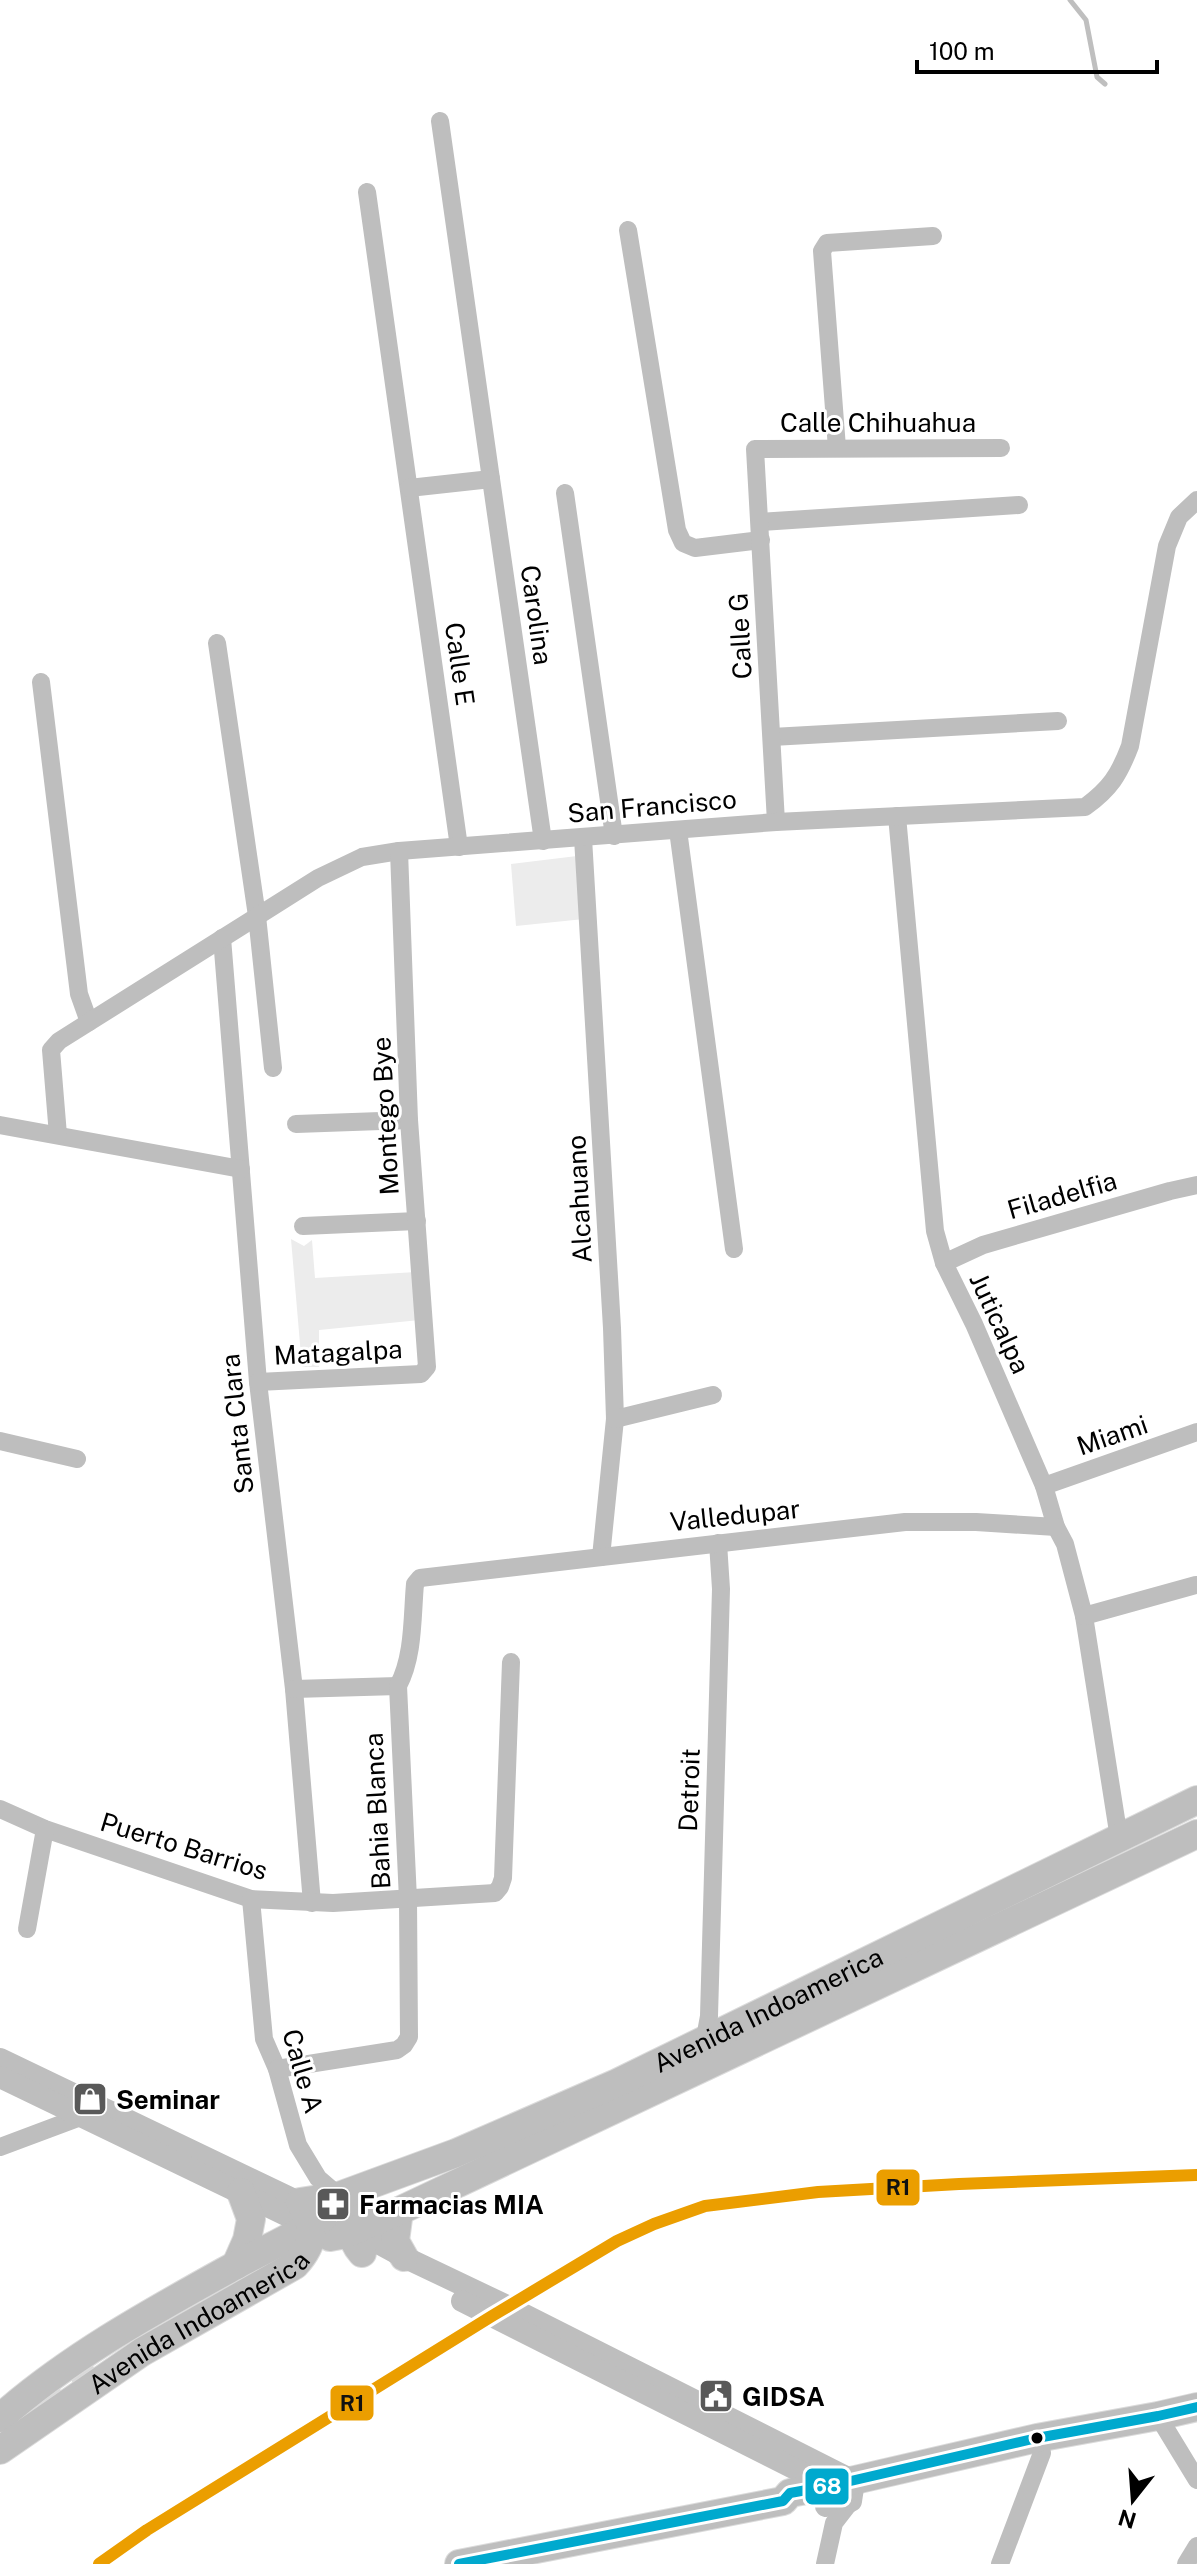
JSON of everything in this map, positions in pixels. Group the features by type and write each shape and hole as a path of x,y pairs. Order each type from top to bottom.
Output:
{"main road":[{"name":"Avenida Indoamerica","path":"0,2450 142,2352 295,2265 308,2251 312,2241 332,2223 396,2176 617,2083 1197,1800"},
{"name":"Avenida Indoamerica","path":"0,2418 32,2390 83,2354 236,2265 332,2223 399,2211 1197,1834"},
{"path":"236,2265 247,2240 251,2219 241,2192"},
{"path":"399,2211 395,2241 404,2257"},
{"path":"295,2265 323,2256 332,2223"},
{"path":"459,2564 783,2501 795,2508 839,2499 1162,2423 1197,2407"},
{"path":"839,2499 1037,2438 1162,2423 1197,2424"}],"street":[{"name":"Carolina","path":"440,121 543,841"},
{"name":"Calle E","path":"367,192 459,847"},
{"path":"628,230 677,530 683,543 695,548 760,531 1019,505"},
{"path":"837,448 822,251 827,243 933,236"},
{"name":"Calle Chihuahua","path":"755,449 1001,448"},
{"name":"Calle G","path":"755,449 776,822"},
{"path":"409,488 491,479"},
{"path":"565,493 614,836"},
{"name":"San Francisco","path":"58,1135 51,1050 59,1041 318,878 362,857 399,851 776,822 1085,807 1103,794 1121,772 1130,746 1167,546 1179,517 1197,500"},
{"path":"217,643 257,916 273,1068"},
{"path":"41,682 79,994 89,1022"},
{"path":"772,737 1058,721"},
{"name":"Juticalpa","path":"897,816 935,1231 944,1263 974,1324 1044,1486 1056,1527 1065,1544 1084,1616 1119,1838"},
{"path":"678,830 734,1249"},
{"name":"Alcahuano","path":"583,838 615,1419 601,1557"},
{"name":"Montego Bye","path":"399,851 409,1120 427,1367 421,1374"},
{"name":"Santa Clara","path":"222,938 258,1382 294,1689 312,1903"},
{"path":"296,1124 409,1120"},
{"path":"0,1125 241,1169"},
{"name":"Filadelfia","path":"944,1263 983,1245 1197,1185"},
{"path":"303,1226 417,1221"},
{"name":"Matagalpa","path":"258,1382 421,1374"},
{"path":"615,1419 713,1395"},
{"name":"Miami","path":"1044,1486 1197,1432"},
{"path":"0,1441 77,1459"},
{"name":"Valledupar","path":"420,1578 905,1522 1056,1527"},
{"name":"Detroit","path":"705,2038 709,2016 721,1589 718,1543"},
{"name":"Bahia Blanca","path":"277,2069 397,2050 409,2037 408,1899 398,1686 408,1658 415,1584 420,1578"},
{"path":"1084,1616 1196,1585"},
{"name":"Puerto Barrios","path":"0,1809 45,1829 251,1899 312,1903 495,1893 503,1878 511,1662"},
{"path":"294,1689 398,1686"},
{"path":"27,1929 45,1829"},
{"name":"Calle A","path":"251,1899 264,2039 277,2069 298,2145 318,2178 332,2223"},
{"path":"0,2059 509,2307 839,2499"},
{"path":"0,2077 241,2192 332,2223 839,2499"},
{"path":"0,2147 83,2116"},
{"path":"1162,2423 1197,2480"},
{"path":"1000,2564 1042,2453"},
{"path":"825,2564 839,2499"},
{"path":"1186,2564 1197,2546"}],"shaded area":[{"path":"577,856 584,919 516,926 511,864"},
{"path":"291,1239 304,1246 312,1240 315,1278 416,1272 420,1320 319,1330 319,1367 302,1367"}],"waterway":[{"path":"1070,0 1086,20 1097,77 1105,84"}],"tunnel":[{"path":"209,2299 294,2248"},
{"path":"2,2428 95,2369"}],"transit line":[{"name":"R1","path":"99,2564 147,2530 492,2316 617,2241 654,2224 705,2206 818,2192 1197,2175"},
{"name":"68","path":"459,2564 783,2501 790,2493 1037,2438 1197,2407"}],"place":[{"name":"Seminar","path":"90,2099"},
{"name":"Farmacias MIA","path":"333,2204"},
{"name":"GIDSA","path":"716,2396"}]}
